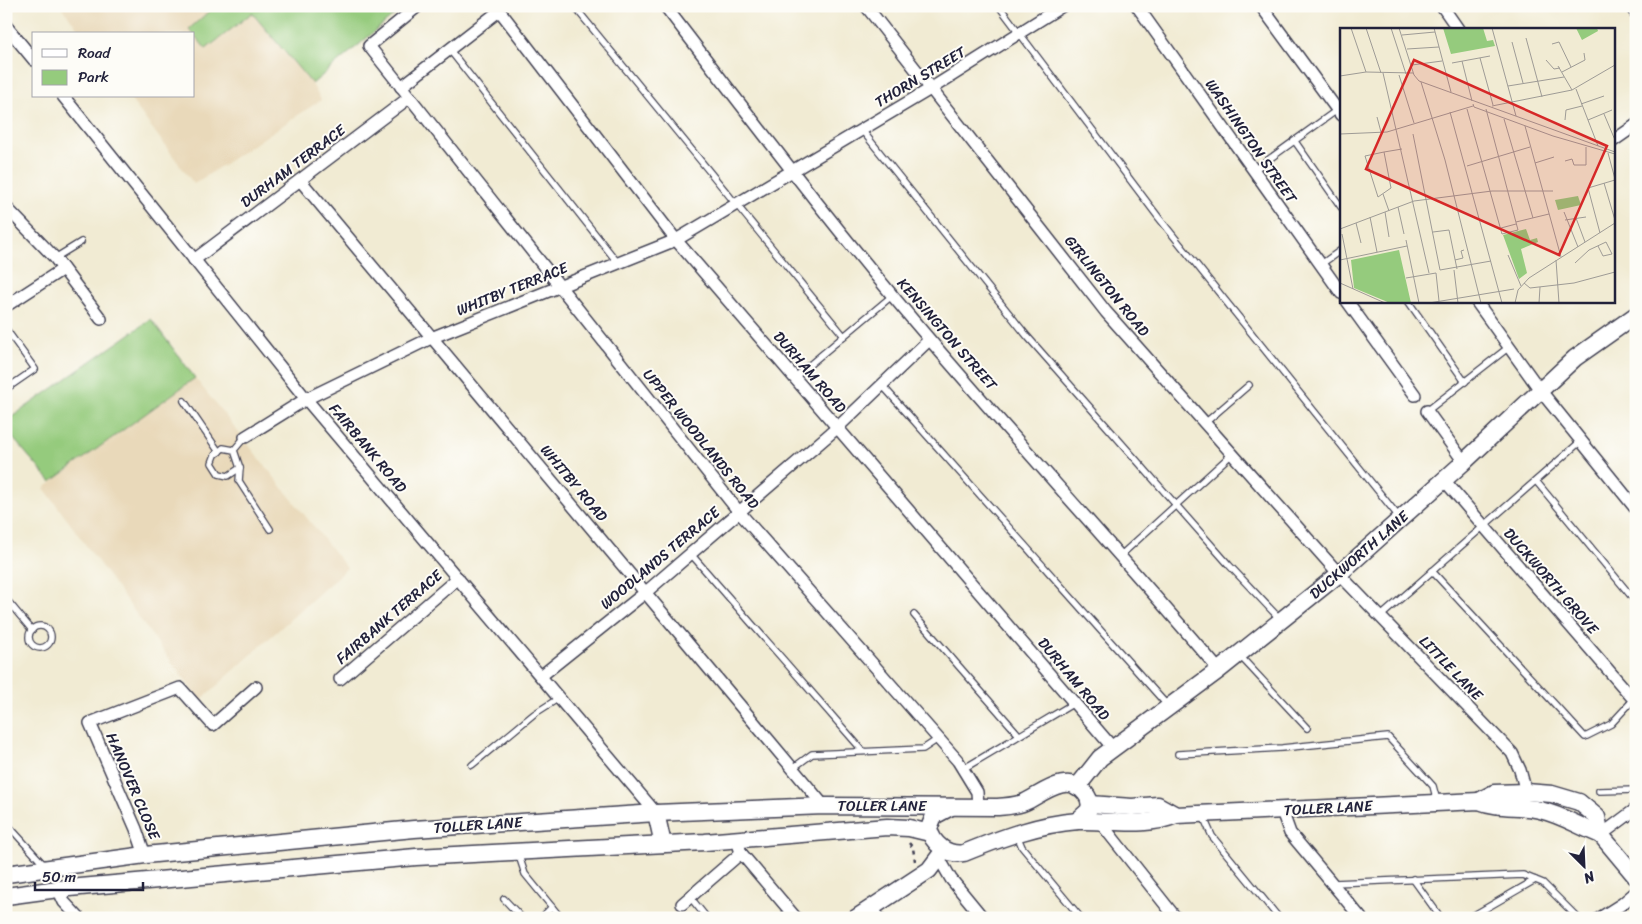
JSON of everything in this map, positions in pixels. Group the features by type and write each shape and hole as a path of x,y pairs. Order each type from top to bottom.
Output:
{"main road":[{"name":"DUCKWORTH LANE","path":"1077,786 1091,767 1113,748 1239,655 1339,574 1464,462 1575,358 1636,315"},
{"name":"TOLLER LANE","path":"6,874 145,855 414,829 656,813 824,806 1014,805 1054,786 1068,784 1077,786"},
{"path":"1077,786 1086,794 1090,804 1086,814 1077,822"},
{"name":"TOLLER LANE","path":"1479,801 1494,793 1526,792 1552,794 1579,802 1597,817 1601,835"},
{"path":"1511,807 1526,792"},
{"name":"TOLLER LANE","path":"952,806 934,816 930,824 930,833 942,854 964,853 1016,832 1077,822 1160,822 1176,815 1479,801 1495,807 1511,807 1547,812 1601,835 1636,877"},
{"name":"TOLLER LANE","path":"1090,804 1132,807 1158,805 1176,815"},
{"path":"824,806 826,831"},
{"path":"656,813 663,844"},
{"path":"515,823 518,851"},
{"name":"TOLLER LANE","path":"6,896 58,889 416,857 663,844 739,846 826,831 898,826 930,833"},
{"path":"414,829 416,857"},
{"path":"856,918 878,912 929,870 942,854"},
{"path":"46,868 58,889"}],"street":[{"name":"UPPER WOODLANDS ROAD","path":"418,6 369,46 739,512 963,769 976,792 978,806"},
{"name":"KENSINGTON STREET","path":"665,6 791,170 929,340 1121,555 1219,670"},
{"name":"GIRLINGTON ROAD","path":"866,6 1106,312 1339,574"},
{"name":"THORN STREET","path":"791,170 932,88 1062,6"},
{"name":"WASHINGTON STREET","path":"1137,6 1340,292"},
{"path":"1261,6 1339,112"},
{"path":"1442,6 1457,28"},
{"path":"1630,6 1636,13"},
{"path":"401,87 450,49 497,8"},
{"name":"DURHAM ROAD","path":"497,8 676,240 1113,748"},
{"path":"6,26 32,58"},
{"name":"DURHAM TERRACE","path":"194,260 410,97"},
{"name":"FAIRBANK ROAD","path":"65,98 306,399 656,813"},
{"path":"1614,140 1636,125"},
{"name":"WHITBY TERRACE","path":"245,437 306,399 431,338 676,240 791,170"},
{"name":"WHITBY ROAD","path":"300,180 824,806"},
{"path":"6,207 55,258 101,319"},
{"path":"6,306 63,268"},
{"path":"1348,302 1415,395"},
{"path":"1477,302 1540,390 1636,509"},
{"name":"WOODLANDS TERRACE","path":"541,676 646,592 838,428 929,340"},
{"path":"1427,411 1464,462"},
{"name":"DUCKWORTH GROVE","path":"1444,480 1635,700"},
{"name":"LITTLE LANE","path":"1339,574 1512,754 1520,770 1526,792"},
{"name":"FAIRBANK TERRACE","path":"340,680 458,578"},
{"name":"HANOVER CLOSE","path":"145,855 136,829 90,723 180,688 213,725 256,687"},
{"path":"1601,835 1636,809"},
{"path":"1282,811 1290,833 1361,918"},
{"path":"1100,822 1176,918"},
{"path":"686,900 739,846 796,918"},
{"path":"942,854 951,879 984,918"},
{"path":"58,889 64,902 79,918"},
{"path":"1600,918 1622,904 1636,892"}],"lane":[{"path":"574,6 844,336"},
{"path":"999,6 1159,218 1401,519"},
{"path":"450,49 618,263"},
{"path":"1253,170 1294,140 1339,112"},
{"path":"862,129 1027,336 1229,565 1282,621"},
{"path":"1294,140 1340,206"},
{"path":"55,258 81,242"},
{"path":"1320,265 1340,251"},
{"path":"795,377 893,295"},
{"path":"1409,302 1465,382"},
{"path":"6,329 35,369 6,389"},
{"path":"1427,411 1509,347"},
{"path":"882,385 1168,707"},
{"path":"1205,423 1249,385"},
{"path":"184,401 219,452"},
{"path":"234,450 245,437"},
{"path":"1381,616 1581,441"},
{"path":"234,450 223,448 215,455 212,463 219,474 228,476 240,468"},
{"path":"234,450 240,468 239,481 270,529"},
{"path":"1121,555 1232,454"},
{"path":"1536,481 1636,602"},
{"path":"690,553 863,752"},
{"path":"1432,571 1585,737 1611,724 1635,700"},
{"path":"6,599 32,630"},
{"path":"914,615 1019,736"},
{"path":"1239,655 1306,728"},
{"path":"472,765 534,714 559,698"},
{"path":"963,769 1074,703"},
{"path":"1178,754 1282,748 1388,737 1433,786 1437,803"},
{"path":"793,768 812,754 923,749 938,739"},
{"path":"1599,790 1636,790"},
{"path":"1203,815 1212,836 1279,918"},
{"path":"6,823 46,868"},
{"path":"1016,832 1022,847 1081,918"},
{"path":"518,851 525,874 561,918"},
{"path":"1332,883 1524,875 1543,883 1578,918"},
{"path":"1413,880 1441,918"},
{"path":"1469,918 1535,880"},
{"path":"504,899 522,918"},
{"path":"686,900 707,918"},
{"path":"541,918 552,907"}],"path":[{"path":"902,839 913,848 915,861 913,866"}],"shaded area":[{"path":"61,6 405,6 312,84 321,100 194,184 130,98 195,98 195,32 80,32"},
{"path":"195,378 347,568 200,701 44,488"}],"green space":[{"path":"215,6 405,6 312,84 252,13 206,49 195,36 195,32 192,32 189,29"},
{"path":"151,319 195,378 51,482 6,430 6,421"}]}
